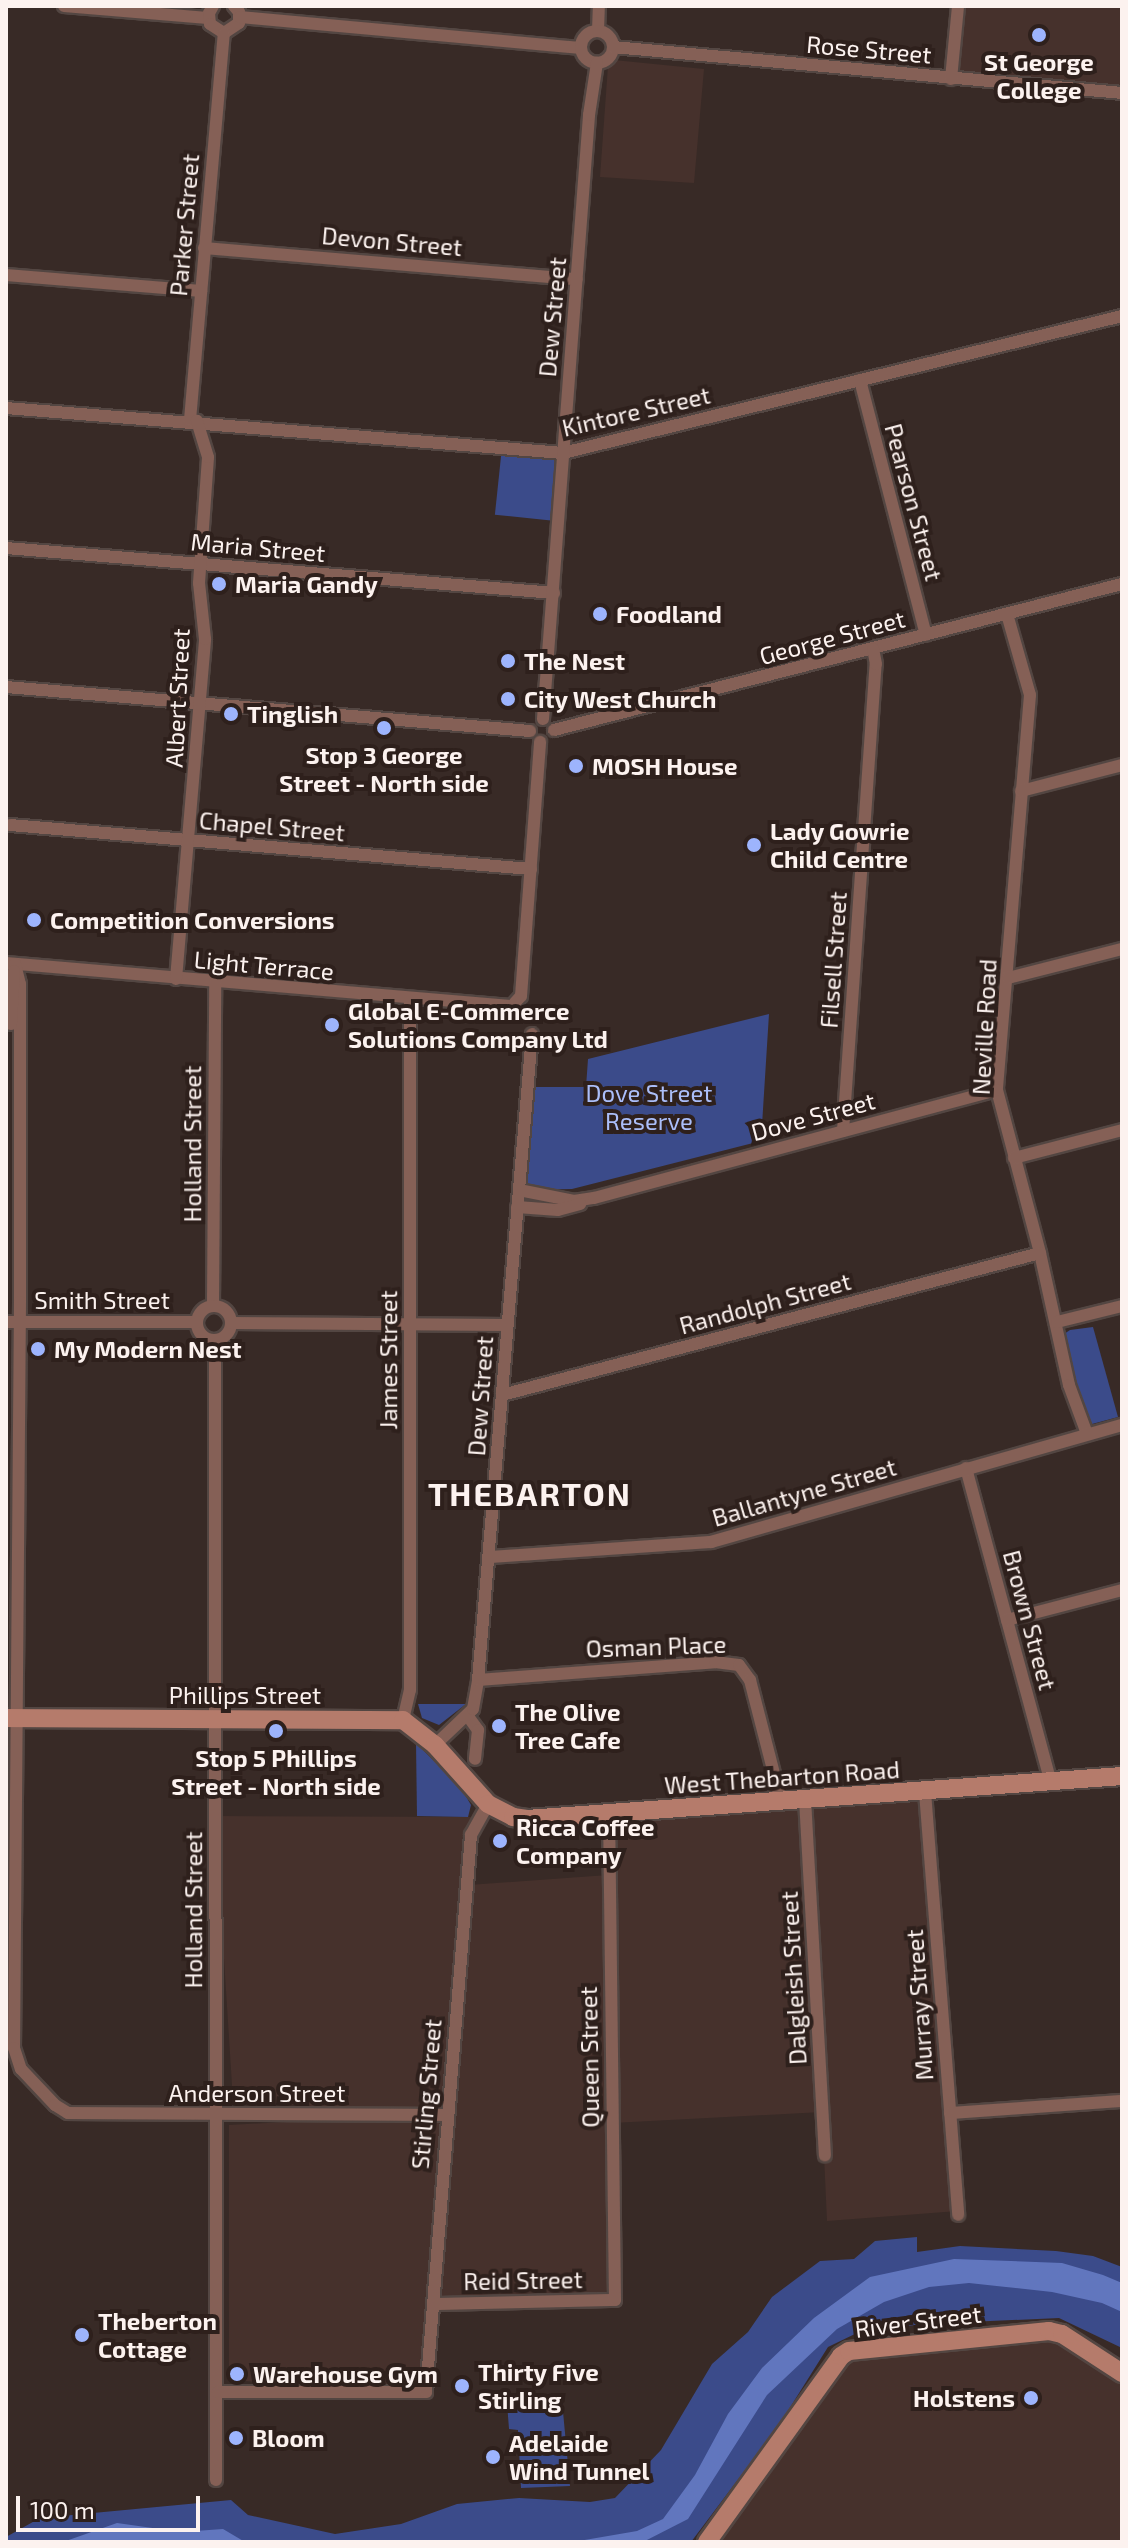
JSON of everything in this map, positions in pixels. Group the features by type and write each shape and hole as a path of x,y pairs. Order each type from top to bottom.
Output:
{"street":[{"path":"64,6 211,12 215,30 224,33 234,29 237,12 581,48"},
{"path":"598,31 599,6"},
{"path":"951,79 958,6"},
{"path":"581,48 588,59 597,63 607,59 613,47 610,38 598,31"},
{"path":"581,48 585,37 598,31"},
{"name":"Parker Street","path":"194,420 204,248 224,33"},
{"name":"Rose Street","path":"613,47 1122,93"},
{"name":"Dew Street","path":"543,719 589,115 597,63"},
{"name":"Devon Street","path":"204,248 577,279"},
{"path":"6,275 201,291"},
{"name":"Kintore Street","path":"6,408 194,420 563,453 1122,316"},
{"name":"Pearson Street","path":"860,380 926,635"},
{"name":"Albert Street","path":"176,979 205,639 201,565 208,457 194,420"},
{"name":"Maria Street","path":"6,548 554,593"},
{"name":"George Street","path":"554,730 1122,584"},
{"name":"Neville Road","path":"1007,614 1030,695 997,1090 1057,1322 1069,1385 1087,1434"},
{"name":"Filsell Street","path":"843,1131 876,664 873,649"},
{"path":"6,687 530,731 540,742 531,869"},
{"path":"530,731 535,721 543,719 552,724 554,730 550,740 540,742"},
{"path":"1021,791 1122,765"},
{"name":"Chapel Street","path":"10,825 531,869"},
{"name":"Light Terrace","path":"10,963 506,1007 521,996 531,869"},
{"path":"1008,978 1122,949"},
{"path":"10,963 20,984 12,1322 10,1718"},
{"name":"Holland Street","path":"213,1306 215,983"},
{"name":"James Street","path":"403,1720 410,1701 410,999"},
{"name":"Dew Street","path":"435,1745 473,1709 478,1680 532,1034"},
{"name":"Dove Street","path":"517,1207 558,1210 997,1090"},
{"path":"1014,1158 1122,1130"},
{"name":"Dove Street","path":"519,1190 574,1201 594,1198"},
{"name":"Randolph Street","path":"502,1395 1040,1253"},
{"path":"213,1306 222,1308 231,1323 229,1331 215,1340 199,1332 197,1322 199,1314 213,1306"},
{"path":"1057,1322 1122,1306"},
{"name":"Smith Street","path":"12,1322 197,1322"},
{"path":"231,1323 507,1325"},
{"name":"Holland Street","path":"215,1340 216,2480"},
{"name":"Ballantyne Street","path":"489,1557 711,1542 1087,1434 1122,1427"},
{"name":"Brown Street","path":"966,1468 1051,1782"},
{"path":"1007,1620 1122,1590"},
{"name":"Osman Place","path":"478,1680 715,1662 739,1665 750,1680 781,1801"},
{"path":"467,1715 478,1730 475,1759"},
{"name":"Phillips Street","path":"10,1718 403,1720"},
{"name":"Anderson Street","path":"10,1718 14,2048 21,2069 55,2105 68,2113 446,2115"},
{"path":"403,1720 435,1745"},
{"name":"West Thebarton Road","path":"435,1745 488,1804 513,1817 527,1819 1122,1776"},
{"name":"Murray Street","path":"925,1792 958,2215"},
{"name":"Dalgleish Street","path":"805,1799 825,2155"},
{"name":"Stirling Street","path":"218,2392 426,2392 471,1835 488,1804"},
{"name":"Queen Street","path":"609,1814 615,2300"},
{"path":"950,2113 1122,2101"},
{"name":"Reid Street","path":"433,2304 615,2300"},
{"name":"River Street","path":"707,2542 841,2356 849,2351 1049,2331 1062,2334 1122,2373"}],"shaded area":[{"name":"St George College","path":"958,6 1122,6 1122,93 951,79"},
{"path":"614,60 704,69 694,183 600,177 608,66"},
{"path":"925,1792 958,2211 827,2221 822,2112 612,2123 615,2300 433,2304 426,2392 229,2380 229,2125 435,2114 233,2101 215,1816 479,1817 469,1885 608,1875 609,1814"},
{"path":"954,2259 1062,2263 1103,2275 1122,2283 1122,2312 1102,2303 1052,2292 969,2283 929,2287 884,2302 837,2329 767,2395 688,2519 643,2542 573,2542 637,2531 663,2519 695,2475 728,2414 762,2368 814,2318 870,2277"},
{"path":"1049,2331 1122,2373 1122,2542 707,2542 841,2356"},
{"path":"117,2523 181,2532 223,2529 245,2542 63,2542"}],"green space":[{"path":"502,447 563,453 556,521 495,515"},
{"name":"Dove Street Reserve","path":"769,1014 761,1141 572,1189 524,1190 535,1087 586,1087 588,1059"},
{"path":"1093,1327 1118,1417 1092,1424 1072,1384 1064,1334 1070,1330"},
{"path":"418,1704 466,1704 439,1725 422,1718"},
{"path":"416,1743 461,1788 471,1805 468,1817 417,1816"},
{"path":"917,2237 917,2252 960,2246 1056,2251 1093,2256 1122,2267 1122,2348 1059,2318 923,2324 859,2332 828,2347 779,2425 691,2542 6,2542 6,2537 40,2518 231,2500 248,2515 335,2534 401,2524 457,2504 519,2498 590,2502 615,2498 661,2450 712,2364 748,2332 772,2297 820,2261 854,2259 875,2241"},
{"path":"562,2401 570,2486 521,2488 518,2430 509,2429 507,2403"}],"place":[{"name":"St George College","path":"1039,35"},
{"name":"Maria Gandy","path":"219,584"},
{"name":"Foodland","path":"600,614"},
{"name":"The Nest","path":"508,661"},
{"name":"City West Church","path":"508,699"},
{"name":"Tinglish","path":"231,714"},
{"name":"Stop 3 George Street - North side","path":"384,728"},
{"name":"MOSH House","path":"576,766"},
{"name":"Lady Gowrie Child Centre","path":"754,845"},
{"name":"Competition Conversions","path":"34,920"},
{"name":"Global E-Commerce Solutions Company Ltd","path":"332,1025"},
{"name":"My Modern Nest","path":"38,1349"},
{"name":"The Olive Tree Cafe","path":"499,1726"},
{"name":"Stop 5 Phillips Street - North side","path":"276,1731"},
{"name":"Ricca Coffee Company","path":"500,1841"},
{"name":"Theberton Cottage","path":"82,2335"},
{"name":"Warehouse Gym","path":"237,2374"},
{"name":"Thirty Five Stirling","path":"462,2386"},
{"name":"Holstens","path":"1031,2398"},
{"name":"Bloom","path":"236,2438"},
{"name":"Adelaide Wind Tunnel","path":"493,2457"}],"district":[{"name":"THEBARTON","path":"530,1493"}]}
